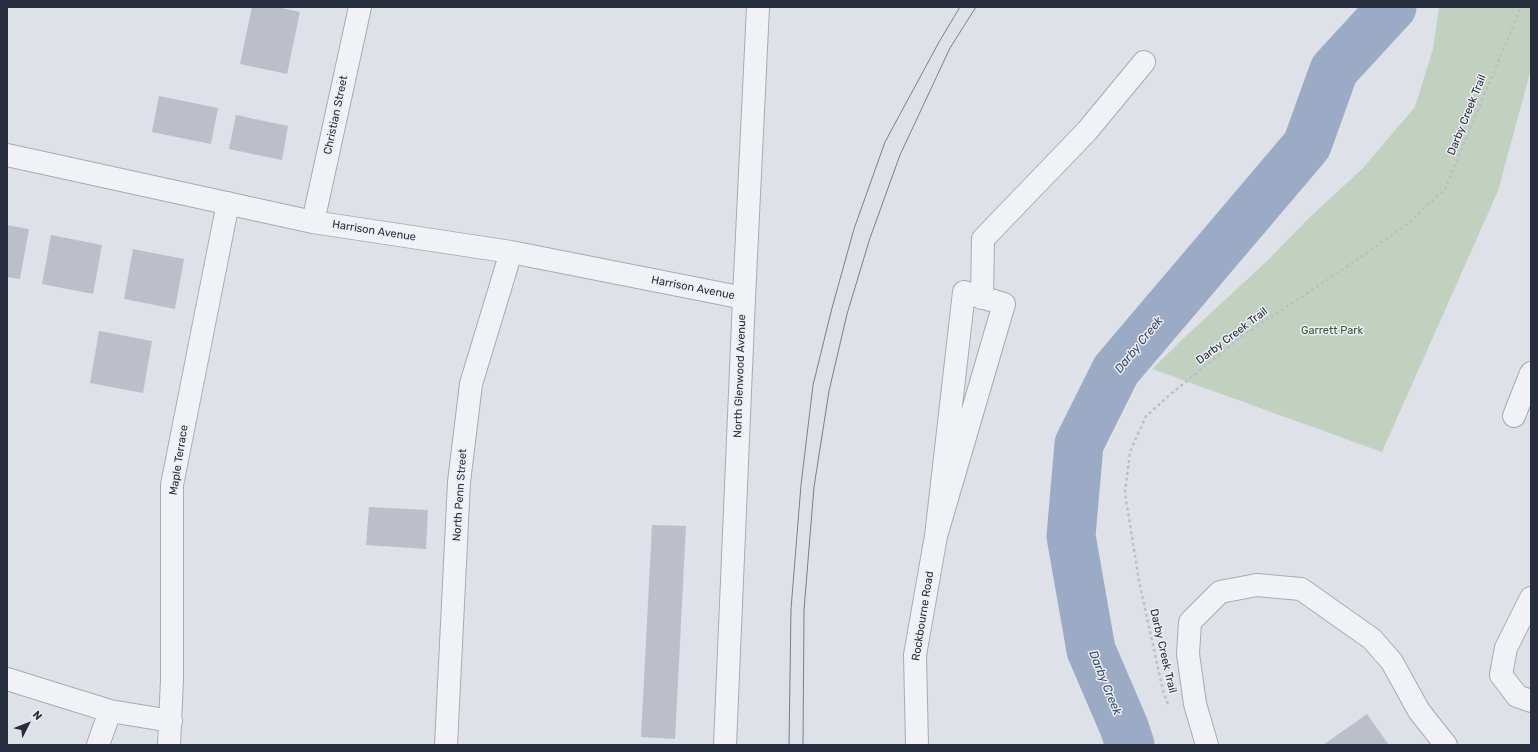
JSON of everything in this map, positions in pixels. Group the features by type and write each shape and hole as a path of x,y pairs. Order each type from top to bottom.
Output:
{"street":[{"name":"Christian Street","path":"313,222 360,7"},
{"name":"North Glenwood Avenue","path":"724,745 758,7"},
{"path":"982,298 983,239 1088,131 1144,62"},
{"name":"Harrison Avenue","path":"7,155 313,222 511,252 744,298"},
{"name":"Maple Terrace","path":"170,745 172,680 172,485 228,203"},
{"name":"North Penn Street","path":"446,745 460,482 471,384 511,252"},
{"path":"964,292 1004,304 936,536 964,292"},
{"path":"1514,416 1531,373"},
{"name":"Rockbourne Road","path":"917,745 915,655 936,536"},
{"path":"1207,745 1195,704 1188,654 1190,622 1220,592 1256,585 1301,589 1372,639 1392,662 1419,711 1446,745"},
{"path":"1531,598 1506,648 1501,675 1516,696 1531,701"},
{"path":"7,679 110,711 171,721"},
{"path":"98,745 110,711"}],"path":[{"name":"Darby Creek Trail","path":"1168,704 1163,691 1139,581 1125,493 1130,452 1146,416 1245,334 1341,271 1406,225 1445,189 1521,7"}],"green space":[{"name":"Garrett Park","path":"1439,7 1531,7 1531,69 1498,191 1382,452 1152,369 1363,168 1415,107 1433,49"}],"building":[{"path":"252,7 277,7 300,12 287,74 240,64"},
{"path":"159,96 218,108 211,144 152,132"},
{"path":"236,115 288,126 282,160 229,149"},
{"path":"7,225 29,229 20,279 7,277"},
{"path":"51,235 102,245 93,294 42,284"},
{"path":"133,249 184,259 175,309 124,299"},
{"path":"99,331 152,341 143,393 90,383"},
{"path":"369,507 428,510 426,549 366,545"},
{"path":"652,525 686,526 675,739 641,737"},
{"path":"1367,714 1389,745 1323,745"}],"waterway":[{"name":"Darby Creek","path":"1130,745 1124,727 1091,650 1071,536 1079,444 1116,370 1307,145 1334,70 1392,7"}],"tram line":[{"path":"789,745 791,609 801,485 813,385 854,229 885,142 939,42 960,7"},
{"path":"803,745 804,610 814,487 829,391 847,314 870,238 900,155 950,48 976,7"}]}
